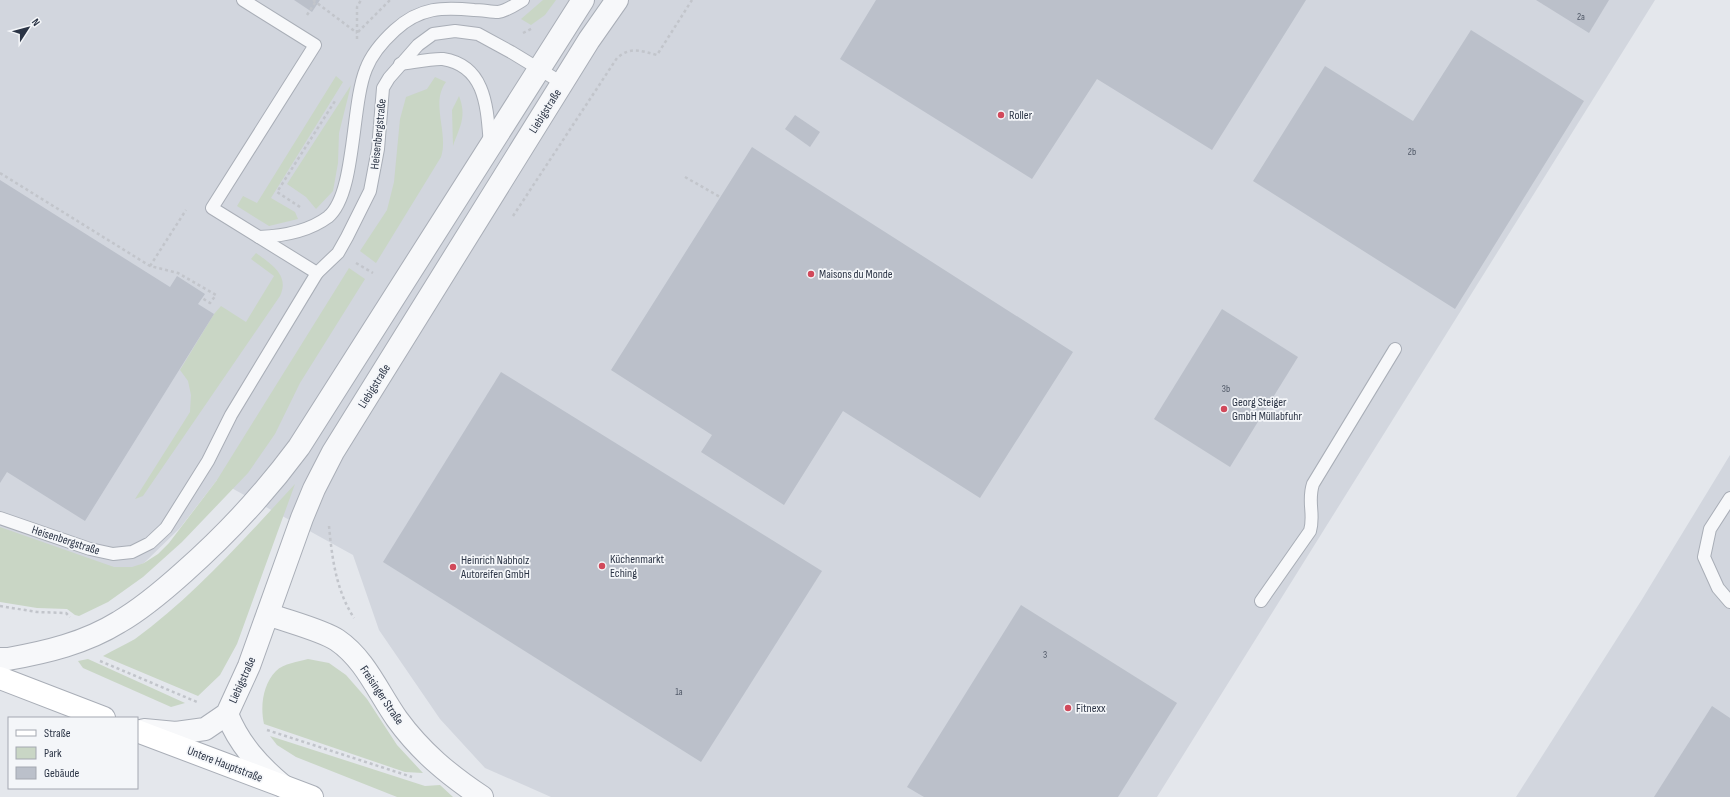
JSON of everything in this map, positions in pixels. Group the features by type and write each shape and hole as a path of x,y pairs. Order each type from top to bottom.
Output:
{"main road":[{"path":"0,678 101,717"},
{"name":"Untere Hauptstraße","path":"138,730 312,797"}],"street":[{"path":"0,659 8,659 54,650 86,638 119,622 158,596 234,525 273,482 299,448 583,0"},
{"name":"Liebigstraße","path":"138,730 176,733 205,729 227,714 249,666 302,518 314,489 333,452 562,83 616,0"},
{"name":"Freisinger Straße","path":"268,614 335,639 350,650 363,665 397,719 422,749 450,776 482,797"},
{"path":"227,714 234,730 247,751 262,769 284,786"}],"lane":[{"path":"243,0 315,44 212,208 317,273"},
{"path":"259,237 288,235 312,226 328,216 339,202 347,175 357,101 366,68 379,46 397,29 426,10 450,8 499,12 523,0"},
{"name":"Heisenbergstraße","path":"0,518 90,549 113,554 132,552 150,544 166,528 208,461 231,415 317,273 338,253 370,191 378,149 383,88 400,64 418,45 433,34 455,31 478,34 539,68 562,83"},
{"path":"400,64 442,59 460,65 479,82 486,104 490,145"},
{"path":"1261,601 1310,531 1313,521 1310,504 1313,484 1395,349"},
{"path":"1730,498 1710,529 1704,557 1718,588 1730,602"}],"path":[{"path":"313,0 358,33"},
{"path":"356,46 358,33 357,8 361,0"},
{"path":"358,33 390,0"},
{"path":"512,218 617,58 624,52 635,50 657,56 692,0"},
{"path":"312,226 306,212 277,192 337,99"},
{"path":"0,173 150,266 178,273 216,295 210,303 202,298"},
{"path":"685,177 720,197"},
{"path":"150,266 186,210"},
{"path":"338,253 373,273"},
{"path":"328,521 331,555 338,583 346,605 355,621"},
{"path":"0,606 37,612 66,613 74,621"}],"shaded area":[{"path":"0,0 1655,0 1157,797 551,797 485,768 440,719 379,630 353,555 217,480 180,528 144,563 86,587 0,572"},
{"path":"1730,455 1730,797 1516,797 1641,601"}],"green space":[{"path":"543,0 556,0 545,15 531,25 521,19"},
{"path":"336,76 343,82 271,198 295,212 298,219 269,226 237,206 243,196 257,203"},
{"path":"435,77 446,82 442,90 439,109 443,138 441,157 376,263 360,251 387,210 394,182 400,119 406,97 427,89"},
{"path":"351,85 339,133 338,163 333,191 316,209 306,197 287,184"},
{"path":"459,96 462,110 462,121 453,146 452,110"},
{"path":"256,253 273,266 281,276 283,282 280,296 143,496 135,499 190,412 191,395 188,381 180,370 214,314 221,306 246,322 274,276 251,259"},
{"path":"349,268 365,279 300,383 275,434 248,473 182,542 143,577 108,602 79,616 67,609 37,608 0,602 0,527 114,567 132,567 144,563 158,554 169,543 217,480"},
{"path":"295,484 237,644 220,675 198,696 103,656 135,639 178,604 219,565"},
{"path":"88,659 185,703 171,707 83,668 78,661"},
{"path":"308,659 329,663 346,675 367,699 397,745 423,773 405,772 264,724 262,710 265,689 272,676 279,668 283,666"},
{"path":"270,736 425,786 440,785 453,797 397,797 296,757 277,745"}],"building":[{"path":"294,0 320,0 312,12"},
{"name":"Roller","path":"876,0 1306,0 1212,150 1097,79 1032,179 840,59"},
{"path":"1536,0 1609,0 1589,33"},
{"path":"1471,30 1584,101 1455,309 1253,181 1325,66 1413,121"},
{"path":"795,115 820,132 810,147 785,129"},
{"name":"Maisons du Monde","path":"752,147 1073,352 980,498 843,411 784,505 701,452 712,435 611,370"},
{"path":"0,180 170,287 177,276 205,294 198,304 214,314 85,521 7,472 0,483"},
{"path":"1222,309 1298,357 1230,467 1154,419"},
{"name":"Küchenmarkt Eching","path":"501,372 822,571 701,762 383,562"},
{"path":"1021,605 1177,703 1118,797 924,797 907,787"},
{"path":"1712,706 1730,718 1730,797 1654,797"}],"place":[{"name":"Roller","path":"1001,115"},
{"name":"Maisons du Monde","path":"811,274"},
{"name":"Georg Steiger GmbH Müllabfuhr","path":"1224,409"},
{"name":"Küchenmarkt Eching","path":"602,566"},
{"name":"Heinrich Nabholz Autoreifen GmbH","path":"453,567"},
{"name":"Fitnexx","path":"1068,708"}]}
